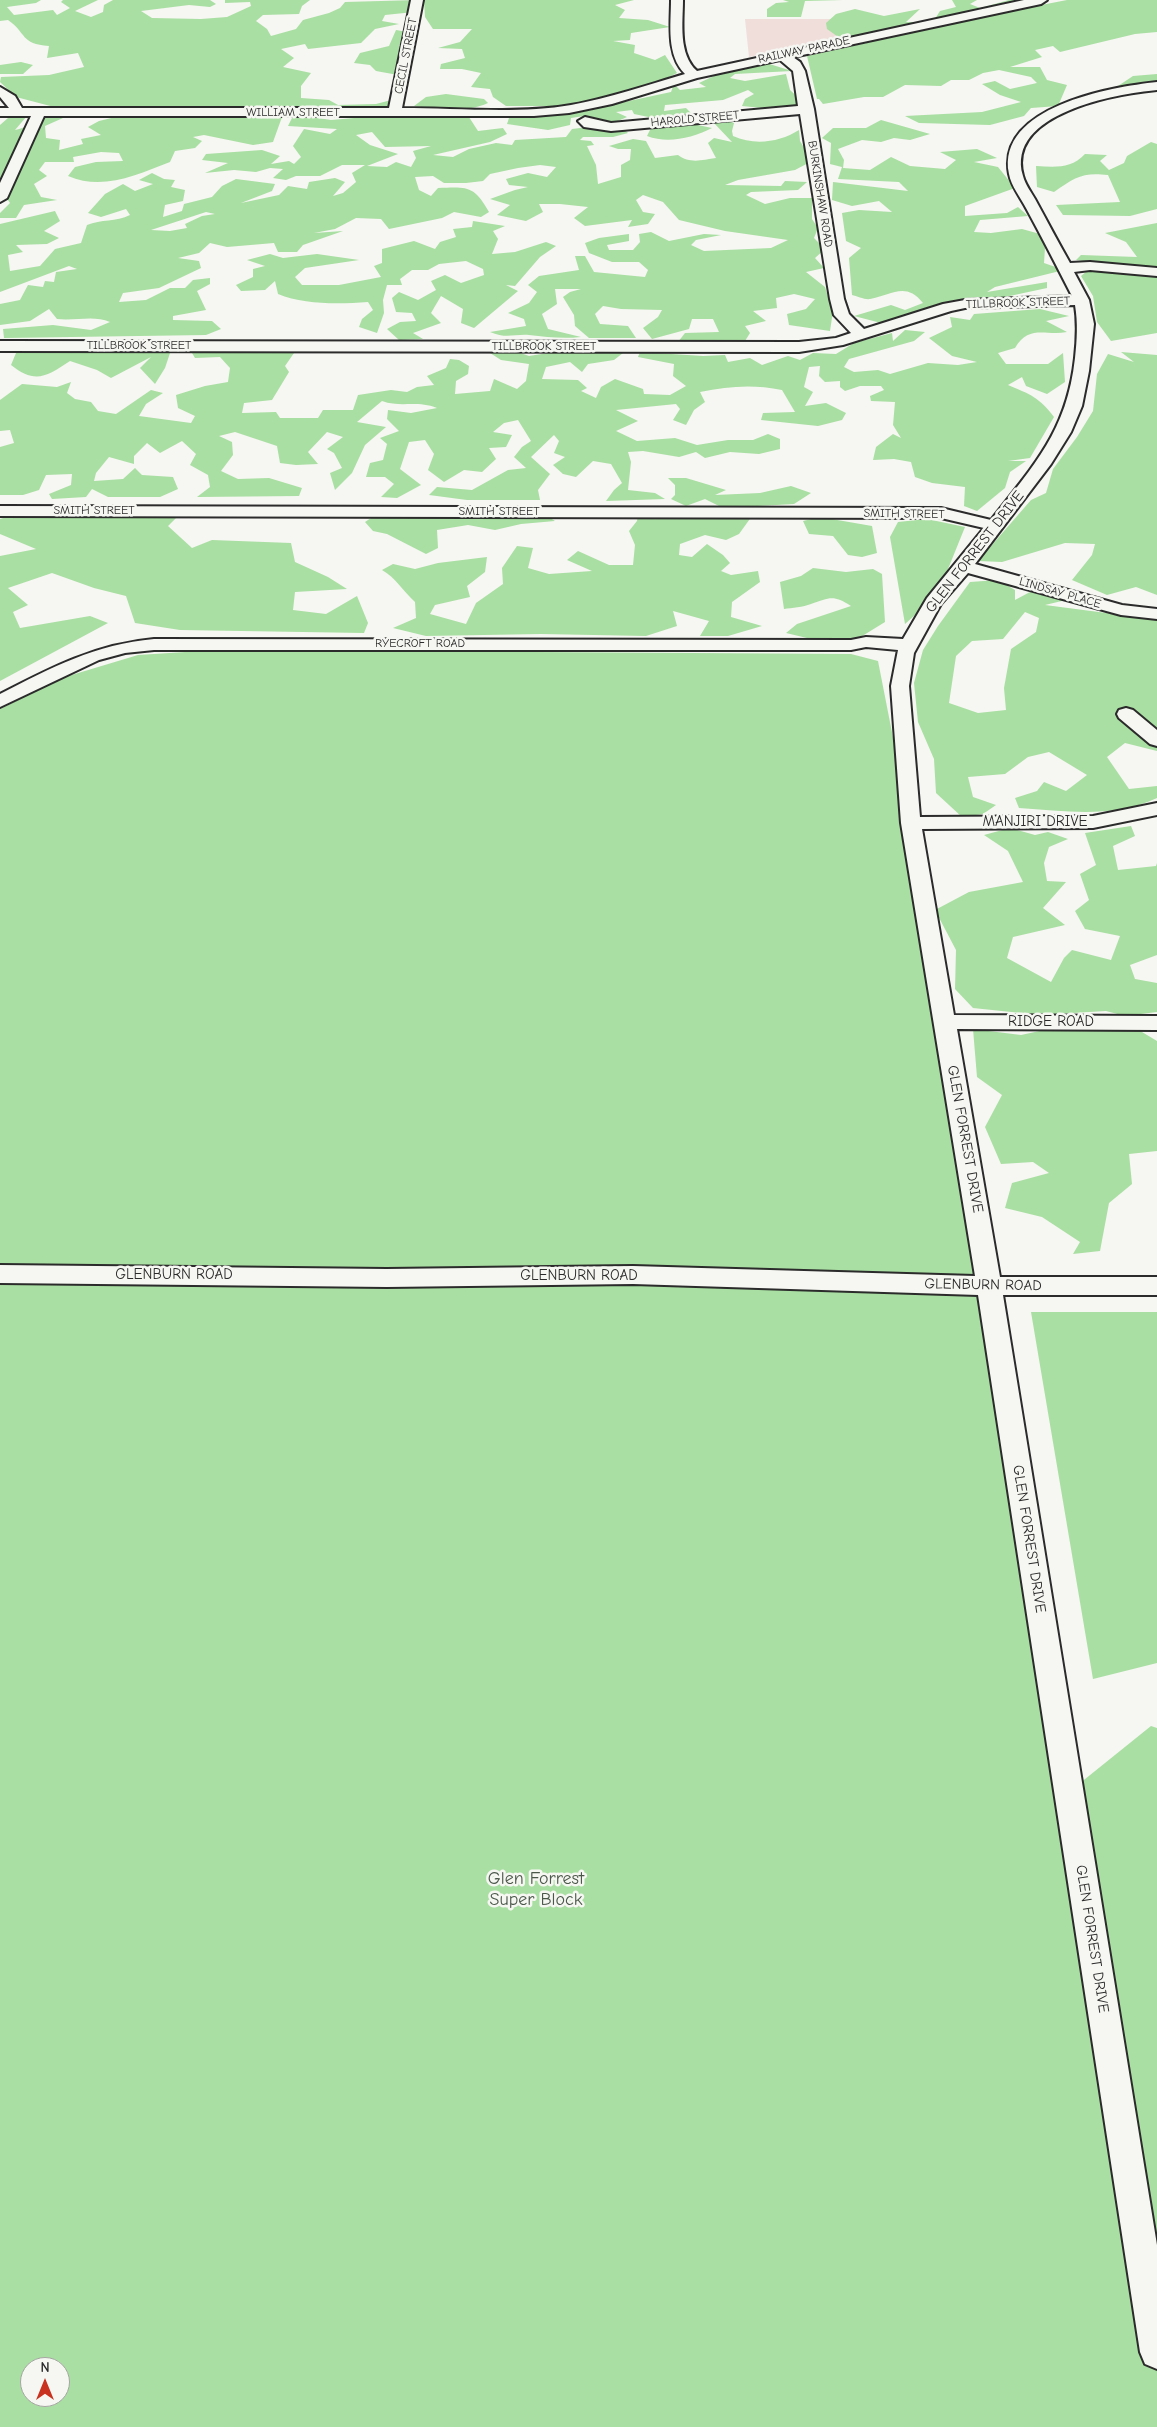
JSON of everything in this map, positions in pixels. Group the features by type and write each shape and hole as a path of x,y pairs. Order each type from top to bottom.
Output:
{"street":[{"name":"CECIL STREET","path":"395,113 417,0"},
{"path":"677,0 680,60 687,70 694,75"},
{"name":"RAILWAY PARADE","path":"569,108 612,100 694,75 781,55 1041,0"},
{"name":"BURKINSHAW ROAD","path":"781,55 796,65 799,72 807,109 837,299 842,315 861,334"},
{"name":"GLEN FORREST DRIVE","path":"1157,86 1109,93 1074,104 1043,119 1024,136 1014,155 1016,176 1082,300 1086,314 1084,344 1074,406 1062,432 1043,464 996,526 933,602 906,649 900,686 912,822 989,1286 1157,2352"},
{"path":"0,91 10,99 17,111"},
{"name":"WILLIAM STREET","path":"0,112 395,113 534,112 569,108"},
{"name":"HAROLD STREET","path":"584,121 589,124 610,127 807,109"},
{"path":"0,198 39,113"},
{"path":"1065,268 1090,266 1157,272"},
{"name":"TILLBROOK STREET","path":"0,346 799,347 838,342 948,307 965,304 1082,300"},
{"name":"SMITH STREET","path":"0,511 941,513 996,526"},
{"name":"LINDSAY PLACE","path":"964,566 1121,610 1157,614"},
{"name":"RYECROFT ROAD","path":"0,701 81,661 105,652 151,644 183,642 851,645 866,649 906,649"},
{"path":"1126,714 1157,740"},
{"name":"MANJIRI DRIVE","path":"912,822 1093,822 1157,809"},
{"name":"RIDGE ROAD","path":"945,1022 1157,1022"},
{"name":"GLENBURN ROAD","path":"0,1274 387,1278 633,1275 989,1286 1157,1286"}],"shaded area":[{"path":"745,19 853,19 857,33 749,57"}],"green space":[{"path":"0,0 41,0 36,3 7,7 14,15 53,10 57,15 70,8 61,2 63,0 98,0 75,11 91,17 103,12 104,5 113,0 210,0 216,4 210,7 189,5 141,11 152,18 201,19 227,17 251,6 250,2 225,3 225,0 310,0 302,6 299,14 263,15 256,21 267,29 271,36 296,29 303,20 329,13 340,8 345,2 417,0 414,12 385,15 382,21 399,24 375,29 361,43 308,49 305,44 281,49 294,58 283,67 311,73 301,86 301,98 329,100 338,105 376,104 399,98 397,106 373,111 58,108 16,97 0,82 1,77 49,75 84,67 78,53 47,58 49,46 33,43 8,20 0,21"},
{"path":"424,0 634,0 615,5 625,10 619,18 648,20 670,27 631,33 630,40 613,41 635,45 634,53 655,60 665,55 677,73 657,83 571,106 506,106 493,97 490,89 471,87 481,73 462,69 440,69 441,64 465,58 462,49 438,48 460,42 472,29 433,29 425,17"},
{"path":"783,0 843,0 805,1 801,17 767,17 767,9 776,3 789,2"},
{"path":"952,0 977,0 970,4 980,8 1009,0 1031,0 1026,8 1067,0 1157,0 1157,32 1135,34 1060,52 1053,46 1035,50 1042,57 1010,67 1040,67 1047,80 1067,85 1058,106 1031,108 1024,116 990,125 919,123 905,116 982,112 1021,102 1000,95 982,84 995,81 1010,89 1037,83 1031,77 999,70 983,73 969,80 951,80 941,86 905,85 883,97 864,97 823,104 817,99 807,56 871,42 845,46 834,42 841,39 827,29 826,23 836,14 855,9 884,16 920,9 906,22 933,22 940,11 956,7"},
{"path":"396,30 408,32 399,46 407,50 398,75 376,71 370,65 354,63 360,53 389,46"},
{"path":"21,62 33,65 23,74 0,74 0,65"},
{"path":"763,62 792,71 735,74 730,78 745,81 786,74 790,90 805,104 772,109 742,106 745,99 754,94 748,90 723,100 665,105 664,111 686,108 691,113 668,121 634,114 632,110 616,112 627,117 611,124 584,116 571,118 570,125 548,130 507,124 509,118 504,114 529,111 536,107 568,111 601,107 671,92 674,84 680,90 706,87 699,83 716,75"},
{"path":"1157,74 1157,83 1130,88 1118,86 1133,76"},
{"path":"446,94 484,99 488,103 461,109 414,106 426,97"},
{"path":"132,113 184,118 196,113 270,114 282,117 273,142 253,145 204,135 193,137 202,141 195,148 175,151 170,162 119,180 94,182 68,176 75,167 96,162 123,161 119,153 101,152 73,157 74,162 45,162 39,170 47,176 34,184 41,197 57,200 24,205 16,218 0,218 0,213 10,203 6,197 0,199 0,125 8,118 27,116 15,130 47,117 63,118 45,126 46,138 60,140 59,150 83,144 81,139 101,135 88,127 99,121"},
{"path":"413,113 467,114 478,131 503,128 507,134 490,142 433,155 453,157 469,149 496,143 512,145 515,140 566,137 572,129 588,127 623,129 628,133 613,137 583,137 580,140 591,141 594,145 587,146 596,165 598,184 621,177 621,165 630,160 631,149 618,149 609,146 633,139 646,141 655,158 678,155 687,160 696,161 716,158 708,143 714,138 732,142 713,122 722,119 734,123 733,136 750,141 776,140 799,130 800,141 812,161 795,170 738,180 725,185 781,186 785,181 807,182 798,190 751,192 746,195 765,204 790,198 812,198 812,219 818,228 814,238 825,249 815,258 824,268 806,272 825,287 833,311 830,331 789,325 787,314 806,309 815,299 794,294 776,298 777,308 753,311 766,321 745,326 750,333 745,341 678,342 685,333 719,332 713,319 692,319 689,329 652,339 643,328 658,317 662,310 621,309 603,306 595,314 600,324 628,326 636,338 589,338 575,326 574,315 563,297 570,292 581,289 555,289 557,304 542,314 548,329 581,337 505,336 490,332 526,326 524,319 508,313 529,303 537,292 528,285 539,276 579,270 575,256 585,256 594,272 645,277 648,270 639,262 612,262 589,253 585,243 599,238 629,234 629,241 607,245 609,250 633,250 640,242 639,234 651,232 669,241 704,234 721,235 696,240 691,245 704,251 771,248 788,240 725,231 679,220 663,202 643,195 636,200 643,212 655,214 648,224 628,227 632,220 585,226 574,218 588,207 560,204 539,204 543,212 526,221 497,215 510,205 490,199 528,187 509,185 506,179 528,173 547,177 556,167 540,165 490,174 483,181 466,183 444,183 433,176 415,177 419,190 431,196 438,188 463,188 474,192 489,212 481,217 454,212 442,218 389,229 381,219 356,218 335,229 314,233 343,231 303,245 297,252 278,252 274,243 227,247 210,243 199,253 178,258 199,261 201,268 159,288 123,293 119,302 146,300 170,288 185,288 193,280 210,278 210,284 197,291 206,310 173,316 173,320 212,321 221,329 206,335 4,338 3,329 53,325 91,330 110,322 98,319 57,319 49,309 30,321 0,325 0,304 20,300 28,285 43,287 45,281 54,282 56,272 77,269 69,266 0,292 0,224 55,211 60,221 44,231 59,238 47,244 16,245 23,252 8,255 10,271 40,266 55,249 81,243 87,225 130,215 126,209 101,217 88,213 105,194 123,184 135,191 153,184 139,180 152,173 164,179 175,180 171,187 185,190 183,201 165,205 163,217 182,211 184,204 212,197 222,186 236,179 275,184 272,191 241,203 279,195 288,186 307,189 309,182 335,178 345,182 333,196 343,193 356,182 352,173 365,165 342,165 320,176 296,176 286,180 273,178 283,169 270,168 256,172 234,170 205,173 228,163 202,160 206,154 262,150 280,156 271,164 289,161 294,164 301,157 293,146 304,129 330,134 337,129 288,126 292,118 312,117 331,120","holes":["372,132 385,147 431,146 413,151 416,158 411,167 396,162 387,167 367,166 398,154 370,145 356,135","206,212 215,214 202,216 185,224 187,228 170,231 151,230"]},
{"path":"881,120 930,134 910,140 894,138 881,142 862,140 838,149 844,160 843,168 870,170 891,157 910,166 945,169 956,160 940,152 977,149 997,158 974,162 998,167 1015,188 965,206 965,216 1007,213 1018,207 1028,216 980,220 974,232 991,233 1022,229 1040,234 1045,248 1044,263 1064,270 995,287 987,292 1047,282 1047,288 1005,297 954,301 881,323 854,316 891,305 905,310 923,303 917,296 904,291 868,299 852,295 849,258 861,248 846,241 842,213 859,210 892,212 879,201 852,206 832,200 833,182 908,191 899,182 838,179 842,167 830,164 831,143 822,138 833,128 866,128"},
{"path":"688,123 712,128 696,135 672,140 647,136 651,128"},
{"path":"1151,142 1157,144 1157,209 1130,216 1063,215 1056,205 1120,202 1108,175 1085,175 1054,192 1037,187 1036,166 1056,167 1068,165 1085,154 1107,155 1100,161 1109,170 1124,163 1127,156"},
{"path":"473,221 505,226 493,231 498,239 492,254 515,252 546,242 556,246 540,257 515,286 506,285 518,291 474,328 461,323 463,309 441,296 431,313 441,323 413,333 423,339 399,340 387,329 400,322 416,321 412,313 396,312 392,298 399,292 418,300 436,290 431,281 445,275 461,283 484,275 483,269 466,261 439,264 428,270 412,270 400,279 402,285 387,285 383,300 384,313 377,333 359,327 362,319 373,310 368,302 311,302 288,298 278,294 275,281 265,290 241,291 236,285 253,277 253,269 265,266 247,260 270,254 283,258 317,254 359,260 305,268 295,277 302,285 339,285 381,277 374,266 382,263 382,249 414,241 435,249 440,242 456,237 453,229 472,227"},
{"path":"1157,223 1157,270 1076,260 1081,255 1137,257 1126,242 1105,233"},
{"path":"1092,267 1157,277 1157,333 1111,341 1097,322 1093,296 1081,276"},
{"path":"1040,309 1069,316 1046,321 1067,332 1032,333 1020,341 1015,348 998,353 1006,364 1048,364 1063,353 1065,382 1047,394 1026,386 1022,377 1008,385 1034,397 1054,417 1030,458 1008,461 1026,461 1010,472 1005,488 977,511 964,506 965,487 932,483 915,477 911,462 894,459 873,460 876,447 893,434 901,438 893,425 895,402 871,401 870,396 884,390 881,386 860,386 845,391 840,387 840,381 825,382 819,376 820,366 809,367 804,387 813,392 805,406 826,403 846,413 842,420 818,426 761,420 763,413 795,412 782,390 751,386 721,388 700,392 705,402 694,410 686,425 673,420 680,409 676,404 616,410 638,421 616,431 637,441 675,438 697,445 728,440 753,440 768,434 780,439 780,449 759,454 730,452 705,458 696,452 679,457 643,451 628,452 631,462 628,490 655,493 665,499 606,501 622,483 611,464 593,461 576,477 563,474 553,465 565,457 554,453 559,441 554,435 531,457 550,474 538,490 540,500 467,500 429,495 437,487 472,490 508,470 526,468 514,457 522,447 531,441 518,420 504,423 493,432 512,435 506,447 489,448 496,459 482,472 464,470 444,482 428,470 434,454 425,440 409,442 400,469 421,485 397,498 381,497 394,484 385,477 366,477 370,463 383,460 387,444 380,438 399,431 387,419 388,410 411,413 437,408 382,401 357,422 386,427 365,445 352,473 335,490 330,473 342,468 334,453 327,449 343,437 327,432 308,452 318,464 296,465 280,463 277,446 235,432 219,436 232,442 233,455 221,471 238,479 269,478 302,488 299,496 197,497 210,487 208,475 190,465 196,454 182,441 160,453 147,443 134,456 134,464 109,457 96,473 94,481 123,479 135,468 142,475 173,477 178,489 160,497 108,497 92,489 86,497 52,499 49,494 71,485 72,474 46,475 39,490 23,495 0,495 0,447 14,443 10,430 0,431 0,400 22,384 57,387 71,382 67,393 75,399 91,402 98,411 116,414 151,390 163,393 146,404 139,416 191,423 195,416 178,408 176,395 205,386 228,382 230,368 220,357 195,358 192,353 203,350 257,346 294,353 285,366 289,372 272,400 244,403 242,413 276,412 280,418 318,418 323,410 353,410 358,395 391,390 407,392 417,387 434,385 427,376 446,368 450,359 459,360 469,366 468,374 456,381 455,394 490,391 494,379 517,389 526,381 529,364 501,360 487,351 509,349 529,356 586,347 607,352 623,353 614,360 588,364 582,372 570,362 546,367 542,379 578,380 587,388 581,391 596,398 601,387 615,379 643,389 644,394 670,395 686,386 673,376 674,364 638,357 640,352 703,356 725,355 728,362 750,358 762,365 788,356 800,360 813,353 836,354 854,343 892,333 893,341 905,330 925,332 914,341 849,359 844,367 854,372 878,370 890,374 928,363 958,365 977,362 952,356 929,338 952,327 950,317 970,320 974,314"},
{"path":"34,347 171,350 165,368 155,384 140,368 151,357 111,378 97,370 70,361 54,371 40,376 27,375 11,365 16,353"},
{"path":"1121,352 1157,355 1157,595 1136,587 1107,595 1072,580 1092,555 1095,544 1065,543 1002,562 978,561 1031,500 1046,493 1053,469 1077,437 1093,411 1097,374 1108,354 1134,362"},
{"path":"668,478 686,478 726,490 715,495 760,493 791,486 811,493 794,504 723,508 705,499 686,506 671,499 675,495 675,485"},
{"path":"389,506 435,518 477,509 539,511 555,521 521,524 495,530 468,525 437,530 438,548 426,554 387,534 373,531 365,522"},
{"path":"180,514 168,526 192,548 212,540 291,543 295,562 328,577 347,589 295,592 293,610 326,614 357,596 368,623 364,633 180,630 135,623 126,596 94,588 52,573 8,588 28,605 13,612 20,628 90,616 108,623 0,681 0,556 36,549 0,534 0,519 12,515"},
{"path":"638,514 752,516 739,534 726,540 705,535 680,544 679,555 692,557 707,544 723,555 730,563 721,571 731,575 758,571 760,582 732,602 731,617 762,626 728,636 700,636 709,621 673,611 677,626 646,636 541,634 426,636 393,628 416,618 415,602 382,570 393,564 415,569 438,563 487,557 485,572 467,586 470,597 435,605 430,614 466,624 476,603 503,584 502,568 517,546 533,548 528,568 549,574 592,571 567,560 578,551 609,565 633,565 635,545 629,531 637,521"},
{"path":"820,517 872,526 877,553 862,557 848,555 833,536 809,534 803,521"},
{"path":"927,519 965,527 946,574 915,615 905,624 890,537 898,522"},
{"path":"813,568 846,572 873,569 882,574 885,622 859,638 807,638 786,633 797,624 851,606 831,598 805,606 784,609 780,582 801,576"},
{"path":"998,580 1015,590 1015,600 1030,592 1066,600 1045,605 1137,617 1157,617 1157,751 1125,743 1107,757 1129,789 1157,786 1157,798 1140,805 1106,811 1071,812 1019,808 1015,798 1037,791 1044,782 1066,791 1087,775 1049,752 1028,757 1005,774 968,777 973,797 996,805 983,814 962,817 936,793 934,759 918,722 914,683 923,650 970,582","holes":["1025,612 1039,618 1036,632 1011,649 1004,688 1006,710 978,713 949,703 956,656 972,641 1003,639"]},
{"name":"Glen Forrest Super Block","path":"217,650 851,654 878,661 898,763 1064,1796 1151,1726 1157,1728 1157,2427 0,2427 0,709 65,677 138,655"},
{"path":"1131,826 1135,836 1113,846 1118,870 1156,866 1157,863 1157,955 1130,965 1135,979 1157,983 1157,1012 1125,1016 1106,1011 1040,1015 973,1008 955,989 956,950 935,910 969,892 1023,882 1008,851 984,835 1010,828 1035,835 1048,832 1068,839 1049,847 1044,863 1047,881 1066,882 1043,908 1065,925 1013,937 1007,958 1051,982 1064,958 1072,950 1111,960 1120,936 1085,929 1075,911 1089,900 1080,874 1096,865 1085,833"},
{"path":"973,1029 1021,1035 1049,1029 1137,1029 1157,1041 1157,1151 1129,1154 1132,1184 1109,1203 1100,1251 1073,1254 1080,1242 1042,1217 1005,1208 1012,1183 1049,1173 1033,1162 1001,1164 985,1127 1002,1095 977,1077"},
{"path":"1031,1312 1157,1312 1157,1663 1093,1679"}]}
